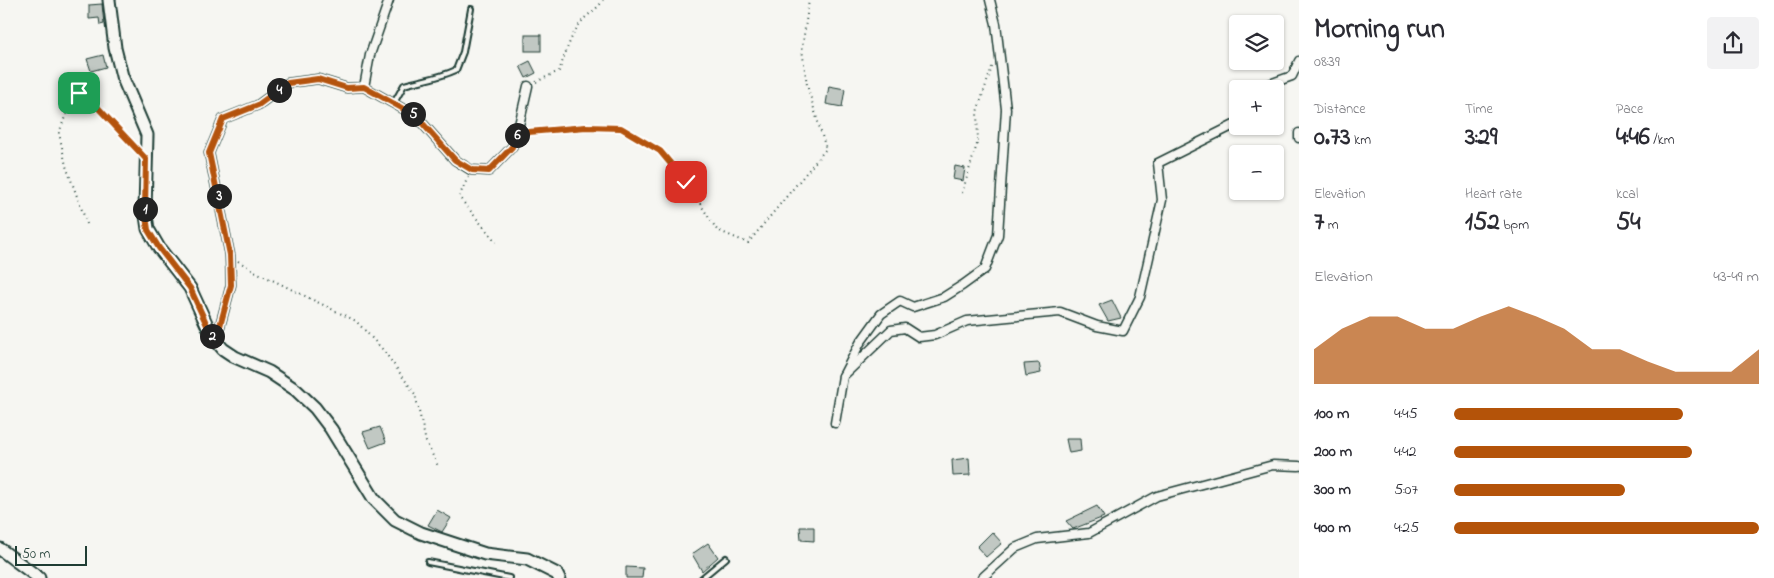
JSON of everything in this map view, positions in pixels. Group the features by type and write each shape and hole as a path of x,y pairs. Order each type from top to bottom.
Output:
{"street":[{"path":"109,0 115,48 122,76 147,136 145,209 148,230 159,248 190,288 212,336 223,349 235,357 269,372 296,390 315,408 331,429 374,499 395,520 421,533 484,554 527,559 557,574 559,578"},
{"path":"364,87 370,55 389,0"},
{"path":"835,423 843,376 860,343 881,314 900,301 913,307 944,297 985,269 998,235 1006,109 996,24 990,0"},
{"path":"1281,80 1292,76 1299,61"},
{"path":"212,336 220,326 231,285 230,255 209,153 223,119 258,105 288,83 318,79 347,88 364,87 416,116 455,160 472,170 489,171 512,147 528,86"},
{"path":"843,376 892,330 905,328 919,337 936,335 967,321 1060,312 1097,326 1122,331 1140,297 1162,200 1158,163 1229,128"},
{"path":"1299,133 1299,138"},
{"path":"982,578 1015,548 1037,538 1088,533 1158,496 1273,465 1299,466"},
{"path":"0,549 39,578"}],"lane":[{"path":"394,103 404,86 422,80 441,77 456,70 463,52 471,9"},
{"path":"702,578 726,558"},
{"path":"428,562 509,578"}],"path":[{"path":"528,86 559,71 566,51 582,20 600,6 602,0"},
{"path":"517,133 586,127 621,128 660,151 686,182 717,230 748,243 826,149 807,85 802,49 808,0"},
{"path":"962,193 978,141 977,112 999,46"},
{"path":"88,224 66,166 59,133 72,98 79,93 88,97 146,159"},
{"path":"472,170 459,197 496,242"},
{"path":"230,255 254,271 356,320 384,351 415,394 426,442 438,466"}],"building":[{"path":"102,4 104,24 100,25 99,18 89,19 89,5"},
{"path":"525,35 541,35 541,51 525,51"},
{"path":"103,55 106,67 91,71 87,59"},
{"path":"530,61 536,73 526,78 520,66"},
{"path":"829,86 845,89 842,107 826,104"},
{"path":"955,166 965,168 963,181 953,179"},
{"path":"1112,300 1121,318 1108,321 1099,305"},
{"path":"1039,363 1041,373 1026,376 1024,364"},
{"path":"380,427 386,442 370,448 363,432"},
{"path":"1066,439 1080,439 1081,451 1069,453"},
{"path":"969,458 970,475 953,476 952,460"},
{"path":"1097,506 1104,517 1073,529 1066,521"},
{"path":"437,510 451,518 442,532 428,525"},
{"path":"800,527 814,527 814,541 801,540"},
{"path":"992,532 1002,543 986,557 977,547"},
{"path":"708,543 718,557 702,571 692,554"},
{"path":"626,567 643,568 642,578 626,578"}],"route":[{"path":"79,93 88,97 146,159 145,209 148,230 159,248 190,288 212,336 220,326 231,285 230,255 209,153 223,119 258,105 288,83 318,79 347,88 364,87 416,116 455,160 472,170 489,171 512,147 517,133 586,127 621,128 660,151 686,182"}]}
